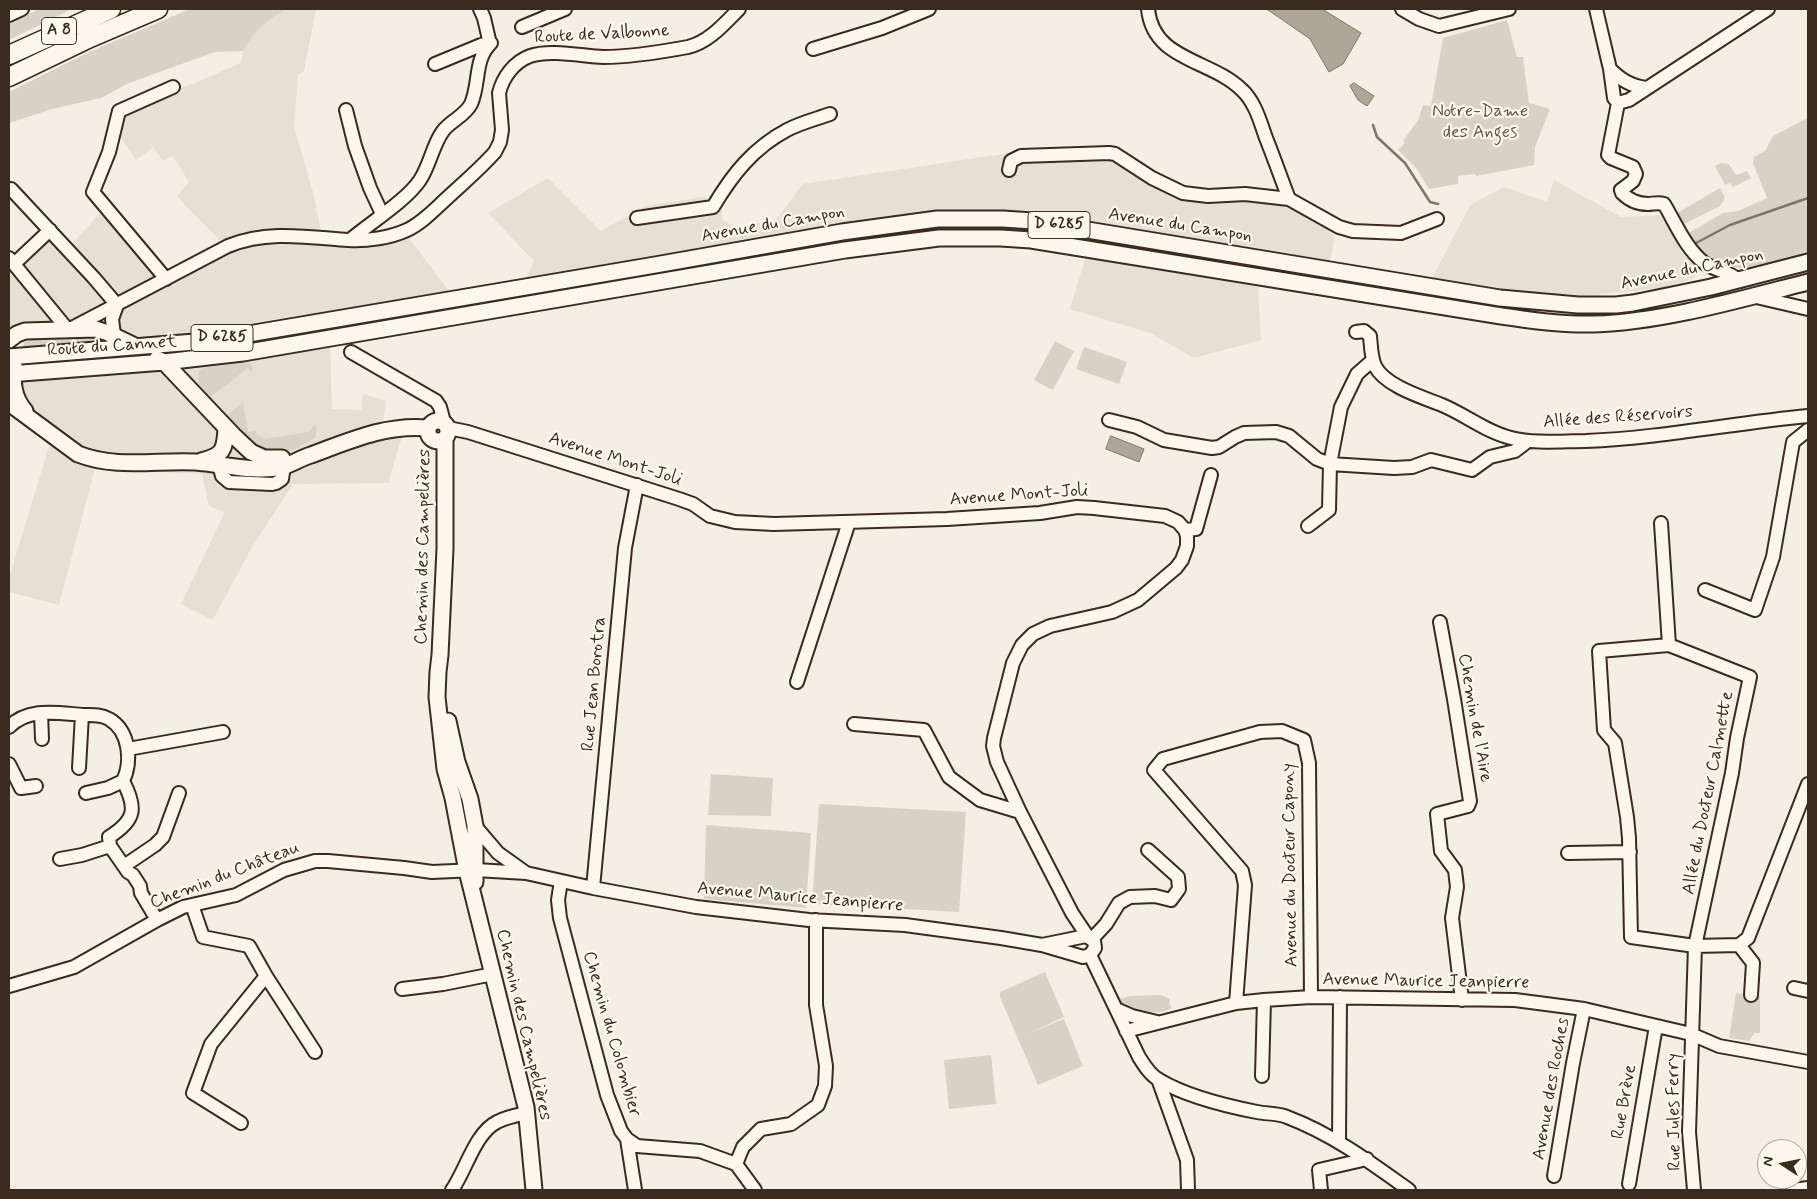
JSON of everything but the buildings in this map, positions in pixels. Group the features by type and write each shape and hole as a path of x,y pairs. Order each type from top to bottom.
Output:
{"highway":[{"name":"A 8","path":"9,55 111,9"},
{"name":"A 8","path":"9,77 90,38 158,9"}],"main road":[{"name":"Avenue du Campon","path":"307,324 842,232 937,219 964,218 1033,221 1500,298 1558,304 1604,306 1663,298 1808,262"},
{"name":"Avenue du Campon","path":"337,337 845,250 939,238 1031,240 1486,313 1568,323 1592,324 1633,321 1808,282"},
{"name":"Route du Cannet","path":"11,357 207,341 307,324"},
{"name":"Chemin des Campelières","path":"9,340 21,332 96,329 137,347 164,362 226,428 257,456 273,459 308,456"},
{"path":"31,417 19,404 15,395 11,374 11,357 22,339 34,332"},
{"name":"Route du Cannet","path":"11,374 198,359 252,352 337,337"},
{"path":"195,394 191,375 198,359"},
{"path":"9,403 31,417"},
{"name":"Chemin des Campelières","path":"31,417 68,447 78,454 91,459 110,462 194,462 259,468 284,466 382,430 397,427 428,428 434,421 446,429 445,549 437,697 445,769 472,870"},
{"path":"194,462 217,456 222,451 226,428"},
{"name":"Chemin des Campelières","path":"440,655 450,734 457,762 470,799 475,826 472,870 474,898 527,1113 534,1190"}],"street":[{"path":"9,15 22,9"},
{"path":"480,9 494,42"},
{"path":"522,27 565,9"},
{"name":"Route de Valbonne","path":"68,330 228,246 256,237 293,236 350,240 388,236 409,229 425,218 491,157 498,148 501,137 499,93 512,68 523,59 544,54 606,57 688,47 708,38 739,9"},
{"path":"812,49 882,28 929,9"},
{"path":"1148,9 1150,21 1161,42 1182,55 1228,78 1244,91 1256,113 1289,199"},
{"path":"1402,9 1419,19 1439,26 1508,9"},
{"path":"1596,9 1610,69 1614,98 1618,103 1608,155 1633,168 1636,174 1633,181 1622,190 1622,193 1640,204 1658,202 1664,204 1678,232 1702,261 1731,274 1738,280"},
{"path":"1618,103 1629,100 1768,9"},
{"path":"435,64 481,45 494,42"},
{"path":"350,240 414,188 430,163 441,133 468,109 478,81 481,56 483,51 494,42"},
{"path":"1610,69 1628,83 1646,88"},
{"path":"166,280 92,192 109,152 119,111 172,87"},
{"path":"346,110 355,146 370,188 382,214"},
{"path":"637,218 713,207 725,186 758,150 788,130 830,114"},
{"path":"1010,170 1011,161 1021,156 1109,153 1121,157 1152,178 1183,193 1208,196 1260,194 1289,199 1339,227 1353,231 1401,233 1437,219"},
{"path":"11,189 117,305 112,319 114,336"},
{"path":"50,230 11,261 68,330"},
{"path":"1785,288 1783,298 1793,305"},
{"path":"1752,296 1808,309"},
{"path":"1308,526 1329,510 1330,464 1341,406 1357,374 1373,360 1370,336 1364,331 1356,332"},
{"path":"350,352 436,401 440,406 446,429"},
{"name":"Allée des Réservoirs","path":"1373,360 1379,372 1396,385 1458,412 1496,434 1528,441 1607,440 1656,436 1808,416"},
{"path":"1108,420 1137,427 1164,440 1206,448 1219,447 1244,433 1283,433 1295,440 1317,459 1330,464 1394,468 1412,467 1430,460 1472,470 1490,457 1515,451 1528,441"},
{"name":"Avenue Mont-Joli","path":"446,429 474,433 638,485 688,502 705,514 725,520 774,524 947,519 1040,513 1077,507 1165,516 1178,522 1185,530"},
{"path":"1705,590 1755,610 1773,557 1793,442 1808,430"},
{"path":"1084,955 1095,948 1086,938 1072,913 1020,812 997,762 993,746 1007,684 1017,652 1033,634 1050,626 1112,612 1138,600 1176,568 1182,560 1187,546 1185,530 1196,529 1211,475"},
{"name":"Rue Jean Borotra","path":"593,888 625,548 638,485"},
{"path":"797,682 849,522"},
{"path":"1661,523 1668,646 1599,651 1604,730 1615,743 1627,817 1630,852 1630,937 1695,946 1739,945 1748,938 1808,784"},
{"name":"Chemin de l'Aire","path":"1440,622 1470,801 1468,806 1437,814 1442,851 1455,870 1457,887 1452,918 1462,1000"},
{"name":"Allée du Docteur Calmette","path":"1668,646 1750,677 1736,738 1732,773 1695,946"},
{"path":"9,727 15,720 50,712 103,716 112,720 120,729 128,749 127,773 123,781 108,788 86,793"},
{"path":"41,713 42,739"},
{"path":"79,768 82,715"},
{"path":"854,724 924,730 949,777 980,800 1020,812"},
{"name":"Avenue du Docteur Capony","path":"1236,1003 1245,885 1242,871 1154,770 1163,759 1260,732 1282,731 1304,740 1309,763 1311,997"},
{"path":"128,749 223,732"},
{"path":"9,764 21,788 36,786"},
{"path":"123,781 134,806 130,818 121,829 109,837 110,846 140,886 141,893 157,920"},
{"path":"126,869 155,846 163,837 179,793"},
{"path":"475,826 498,853 526,873"},
{"path":"60,859 82,855 110,846"},
{"path":"1148,850 1178,877 1179,889 1171,900 1155,896 1130,897 1118,903 1106,924 1074,945 1084,955 1116,1009 1146,1068 1158,1080 1206,1100 1285,1116 1339,1142 1367,1159 1409,1190"},
{"path":"1568,853 1630,852"},
{"name":"Chemin du Château","path":"9,986 74,967 183,907 236,895 284,870 315,861 432,872 472,870"},
{"name":"Avenue Maurice Jeanpierre","path":"472,870 526,873 593,888 743,914 898,924 1001,938 1084,955"},
{"name":"Chemin du Colombier","path":"562,881 558,900 560,918 607,1095 621,1131 627,1140 637,1146 700,1152 736,1164"},
{"path":"192,905 203,937 249,946 315,1052"},
{"path":"755,1190 736,1164 743,1147 761,1129 791,1124 818,1105 826,1086 826,1066 816,1005 816,920"},
{"name":"Avenue Maurice Jeanpierre","path":"1042,945 1086,938"},
{"path":"1739,945 1753,963 1751,995"},
{"name":"Rue Jules Ferry","path":"1694,1190 1689,1132 1695,946"},
{"path":"402,989 444,984 493,974"},
{"path":"241,1123 194,1093 211,1044 266,976"},
{"path":"1794,988 1808,991"},
{"path":"1339,1142 1340,997"},
{"name":"Avenue Maurice Jeanpierre","path":"1126,1031 1236,1003 1264,1000 1340,997 1515,1000 1584,1009 1691,1034 1719,1046 1808,1062"},
{"path":"1262,1076 1264,1000"},
{"name":"Avenue Maurice Jeanpierre","path":"1116,1009 1132,1016 1159,1022"},
{"name":"Avenue des Roches","path":"1554,1176 1584,1009"},
{"name":"Rue Brève","path":"1629,1184 1656,1026"},
{"path":"1158,1080 1187,1160 1188,1190"},
{"path":"452,1190 480,1137 496,1122 527,1113"},
{"path":"627,1140 635,1190"},
{"path":"1321,1190 1319,1170 1367,1159"},
{"path":"1793,1190 1808,1188"}],"shaded area":[{"path":"285,9 316,9 304,71 298,75 294,127 313,192 321,232 409,238 451,294 256,322 237,331 202,336 138,340 121,329 109,304 73,324 9,334 9,264 51,227 69,247 102,211 156,276 222,243 177,196 189,182 173,156 163,161 153,147 136,160 117,131 126,118 124,111 164,92 190,85 241,63 243,51 250,39 265,22"},
{"path":"1267,9 1322,9 1361,33 1343,64 1329,72 1310,39"},
{"path":"1354,83 1374,96 1367,106 1358,100 1350,86"},
{"path":"1112,145 1180,185 1190,188 1275,192 1301,205 1335,237 1330,262 1038,215 995,213 526,279 534,261 488,213 548,178 601,231 646,206 703,197 722,202 722,219 735,227 772,221 779,216 803,184 1036,149"},
{"path":"1554,180 1621,217 1665,215 1702,264 1699,274 1687,281 1663,288 1562,298 1454,285 1432,279 1470,205 1504,187 1547,202"},
{"path":"1086,256 1258,287 1261,340 1194,358 1150,333 1070,309"},
{"path":"330,347 332,409 361,410 363,394 386,401 383,422 406,418 388,483 293,484 249,552 213,620 181,604 225,512 209,506 202,474 95,468 59,605 9,592 9,578 54,430 25,401 19,380 203,364"},
{"path":"1111,436 1144,449 1139,462 1106,449"}],"green space":[{"path":"39,9 72,9 9,40 9,23"},
{"path":"190,9 285,9 261,27 243,51 215,52 129,83 101,98 52,109 9,123 9,92 87,53"},
{"name":"Notre-Dame des Anges","path":"1507,20 1517,57 1523,57 1529,103 1550,109 1535,147 1534,165 1476,176 1475,174 1458,176 1458,184 1429,189 1416,168 1398,150 1405,143 1403,141 1418,120 1423,105 1431,106 1443,38"},
{"path":"1808,118 1808,254 1742,269 1705,260 1685,235 1723,213 1738,211 1767,198 1753,163 1754,157 1765,151 1773,136"},
{"path":"1721,163 1729,164 1736,175 1747,171 1751,178 1733,187 1730,183 1725,185 1715,166"},
{"path":"1720,188 1725,198 1720,206 1682,225 1674,215"},
{"path":"95,335 114,342 23,350 22,348 24,343 29,340"},
{"path":"1055,341 1074,351 1053,390 1034,380"},
{"path":"1084,347 1127,362 1119,384 1076,369"},
{"path":"247,362 253,367 252,373 248,368 208,399 198,383 199,370"},
{"path":"243,402 248,432 256,431 256,434 264,439 309,432 315,423 317,431 315,438 296,449 283,453 257,450 224,418"},
{"path":"711,774 773,778 771,816 708,815"},
{"path":"819,804 966,812 959,912 812,904"},
{"path":"706,825 811,833 806,908 704,899"},
{"path":"1045,972 1064,1017 1027,1034 1064,1019 1083,1066 1038,1085 1000,997 1000,992"},
{"path":"1736,993 1760,996 1760,1033 1754,1033 1749,1041 1729,1038"},
{"path":"1161,995 1170,999 1169,1003 1172,1008 1166,1011 1151,1013 1135,1011 1122,1004 1118,999 1130,996"},
{"path":"991,1055 996,1104 949,1109 944,1060"}],"waterway":[{"path":"1373,125 1377,137 1405,163 1430,202 1438,204"},
{"path":"1696,243 1730,225 1808,198"}]}
